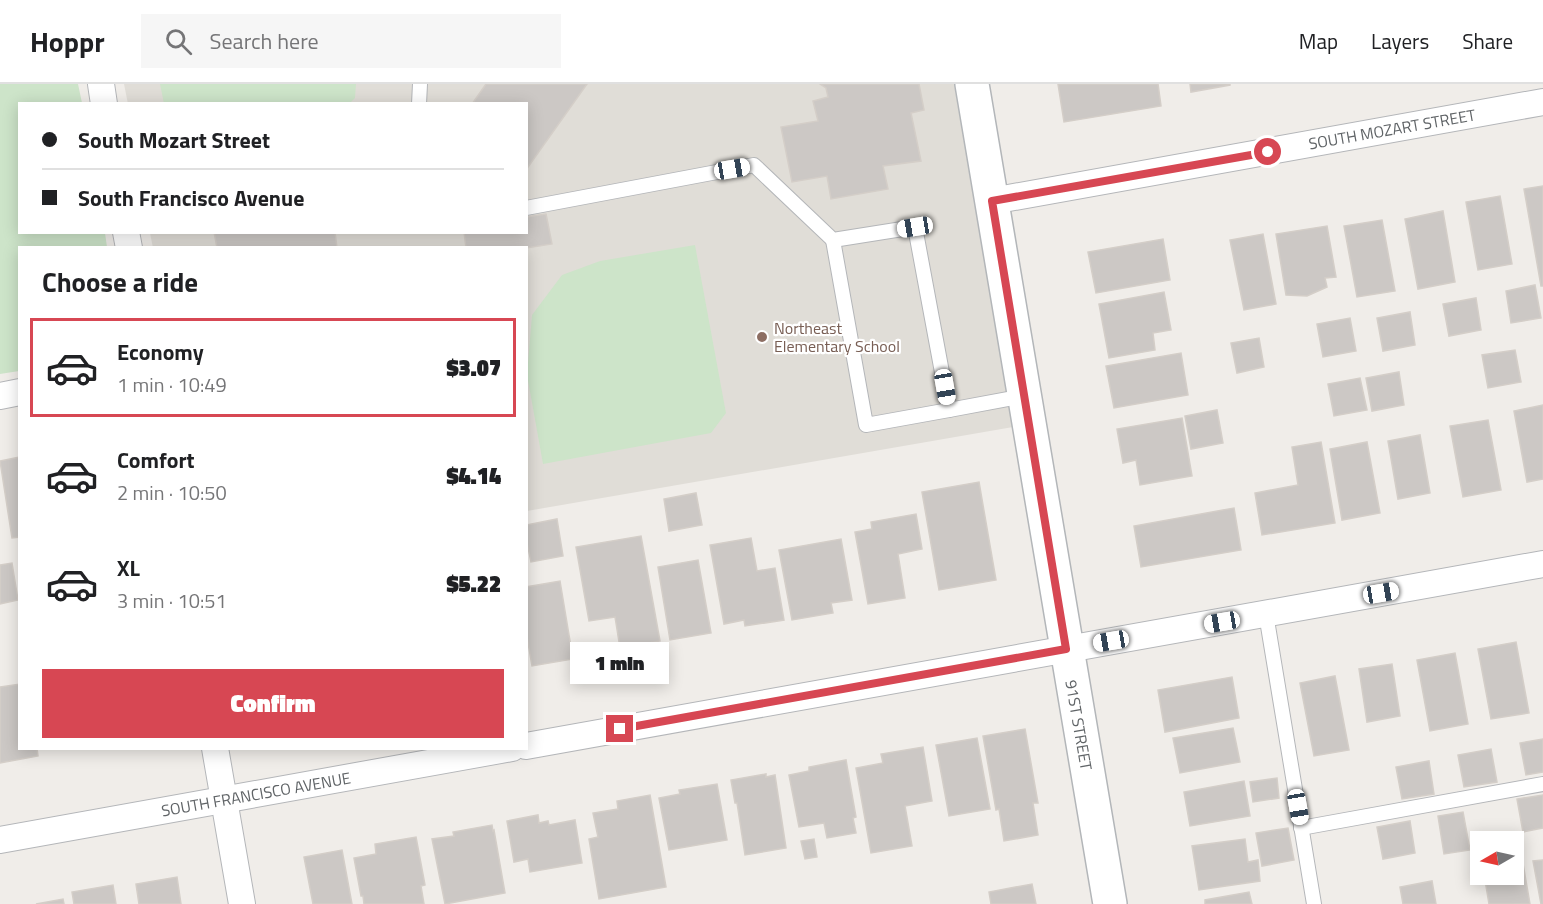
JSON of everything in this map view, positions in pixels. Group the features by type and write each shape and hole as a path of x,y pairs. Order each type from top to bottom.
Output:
{"street":[{"path":"101,84 104,102"},
{"name":"91ST STREET","path":"972,84 1110,904"},
{"name":"SOUTH MOZART STREET","path":"992,201 1543,102"},
{"path":"0,396 18,393"},
{"path":"528,746 1543,564"},
{"path":"215,750 242,904"},
{"name":"SOUTH FRANCISCO AVENUE","path":"0,840 501,750"}],"lane":[{"path":"419,102 420,84"},
{"path":"528,208 754,165 833,240 866,425 1024,396"},
{"path":"833,240 915,227 949,410"},
{"path":"1266,614 1314,904"},
{"path":"1301,828 1543,784"}],"shaded area":[{"name":"Northeast Elementary School","path":"124,84 954,84 1013,427 528,511 528,246 153,246 150,234 528,234 528,102 128,102"}],"green space":[{"path":"0,84 78,84 82,102 18,102 18,234 105,234 107,246 18,246 18,371 0,374"},
{"path":"160,84 356,84 355,98 351,102 164,102"},
{"path":"695,245 726,413 711,433 543,464 528,381 532,315 562,275 600,261"}],"building":[{"path":"486,84 587,84 528,167 528,102 473,102"},
{"path":"820,84 919,84 924,110 911,113 921,161 883,166 888,189 831,199 827,176 792,182 781,127 818,121 813,101 828,97 826,88"},
{"path":"1058,84 1158,84 1161,106 1064,122"},
{"path":"1190,84 1230,84 1230,85 1191,92"},
{"path":"1543,186 1543,286 1541,286 1524,189"},
{"path":"1500,196 1512,264 1478,270 1466,202"},
{"path":"1443,211 1455,282 1418,289 1405,219"},
{"path":"546,214 552,244 528,248 466,246 464,234 528,234 528,217"},
{"path":"1382,220 1395,291 1357,297 1344,226"},
{"path":"1327,226 1336,277 1325,278 1327,287 1307,296 1286,295 1276,234"},
{"path":"214,234 335,234 337,246 217,246"},
{"path":"1263,234 1276,304 1244,310 1230,240"},
{"path":"1163,239 1170,280 1096,293 1088,252"},
{"path":"1535,285 1541,318 1511,323 1506,291"},
{"path":"1164,292 1171,330 1153,333 1155,350 1109,358 1099,304"},
{"path":"1476,298 1481,330 1449,336 1443,304"},
{"path":"1410,312 1415,345 1383,351 1377,318"},
{"path":"1350,318 1356,351 1323,357 1317,324"},
{"path":"1259,338 1264,367 1237,373 1231,343"},
{"path":"1515,350 1521,382 1488,388 1482,355"},
{"path":"1181,353 1188,395 1114,408 1106,366"},
{"path":"1399,372 1404,405 1372,411 1366,378"},
{"path":"1360,378 1367,410 1334,416 1328,384"},
{"path":"1543,405 1543,479 1527,482 1514,411"},
{"path":"1217,410 1223,443 1191,449 1185,416"},
{"path":"1182,418 1192,476 1140,485 1136,460 1123,463 1117,429"},
{"path":"1488,420 1501,490 1463,497 1450,426"},
{"path":"1420,435 1430,493 1398,499 1388,441"},
{"path":"1321,442 1335,523 1262,535 1255,493 1298,485 1292,447"},
{"path":"1367,442 1380,513 1342,520 1330,449"},
{"path":"18,457 18,537 12,538 0,461"},
{"path":"979,482 996,580 939,590 922,492"},
{"path":"696,493 702,525 669,531 664,499"},
{"path":"1234,508 1241,550 1141,567 1134,526"},
{"path":"916,514 922,549 898,554 905,598 868,604 855,532 872,529 871,522"},
{"path":"557,519 563,556 531,562 528,548 528,525"},
{"path":"641,536 660,641 620,648 615,617 589,621 576,547"},
{"path":"751,538 757,571 775,568 784,620 745,626 744,620 724,624 710,545"},
{"path":"841,539 852,600 831,603 833,613 792,620 779,550"},
{"path":"698,560 711,633 670,640 658,567"},
{"path":"12,563 18,600 0,604 0,565"},
{"path":"560,581 573,659 532,666 528,643 528,587"},
{"path":"1516,642 1529,713 1491,719 1478,649"},
{"path":"1455,653 1468,724 1430,731 1417,660"},
{"path":"1392,664 1400,716 1367,722 1359,669"},
{"path":"1335,676 1349,750 1314,756 1300,683"},
{"path":"1232,677 1239,718 1165,732 1158,690"},
{"path":"18,684 18,750 37,750 38,756 0,763 0,687"},
{"path":"1233,728 1240,762 1180,773 1173,738"},
{"path":"1025,729 1038,803 1033,803 1038,835 1004,841 983,736"},
{"path":"977,738 990,809 949,816 936,745"},
{"path":"1543,739 1543,772 1526,775 1520,743"},
{"path":"923,747 932,801 905,806 912,846 871,853 856,768 883,763 881,754"},
{"path":"1491,749 1497,782 1464,787 1458,755"},
{"path":"846,760 856,817 853,818 856,833 827,838 824,823 799,827 789,775 809,771 809,767"},
{"path":"1429,761 1434,794 1402,799 1396,767"},
{"path":"766,774 766,777 775,775 786,848 745,855 731,780"},
{"path":"1277,778 1279,798 1253,802 1250,782"},
{"path":"1244,781 1250,816 1190,826 1184,792"},
{"path":"717,784 727,840 669,850 659,798 680,794 679,790"},
{"path":"650,795 666,887 599,899 589,839 598,837 593,813 618,809 617,801"},
{"path":"1543,795 1543,828 1523,831 1517,799"},
{"path":"1463,812 1470,850 1444,854 1438,816"},
{"path":"538,815 539,823 548,821 549,825 575,820 582,863 530,872 528,859 514,862 507,821"},
{"path":"1410,821 1415,853 1383,859 1377,827"},
{"path":"492,825 505,893 445,904 432,839 454,836 453,832"},
{"path":"1288,828 1294,860 1262,866 1256,833"},
{"path":"416,837 425,885 421,886 424,904 364,904 354,858 376,854 375,844"},
{"path":"814,839 817,857 805,859 801,841"},
{"path":"1245,839 1248,862 1258,860 1260,881 1199,890 1192,846"},
{"path":"342,850 352,904 313,904 304,857"},
{"path":"1543,860 1543,904 1541,904 1533,861"},
{"path":"1524,870 1530,904 1489,904 1486,885 1524,885"},
{"path":"177,877 181,904 139,904 136,884"},
{"path":"1432,881 1436,904 1403,904 1400,887"},
{"path":"1032,884 1036,904 991,904 989,892"},
{"path":"113,885 116,904 74,904 72,892"},
{"path":"1249,892 1252,904 1205,904 1205,900"},
{"path":"63,899 64,904 36,904"}],"place":[{"name":"Northeast Elementary School","path":"762,337"}],"route":[{"path":"620,729 1066,649 992,201 1268,152"}]}
